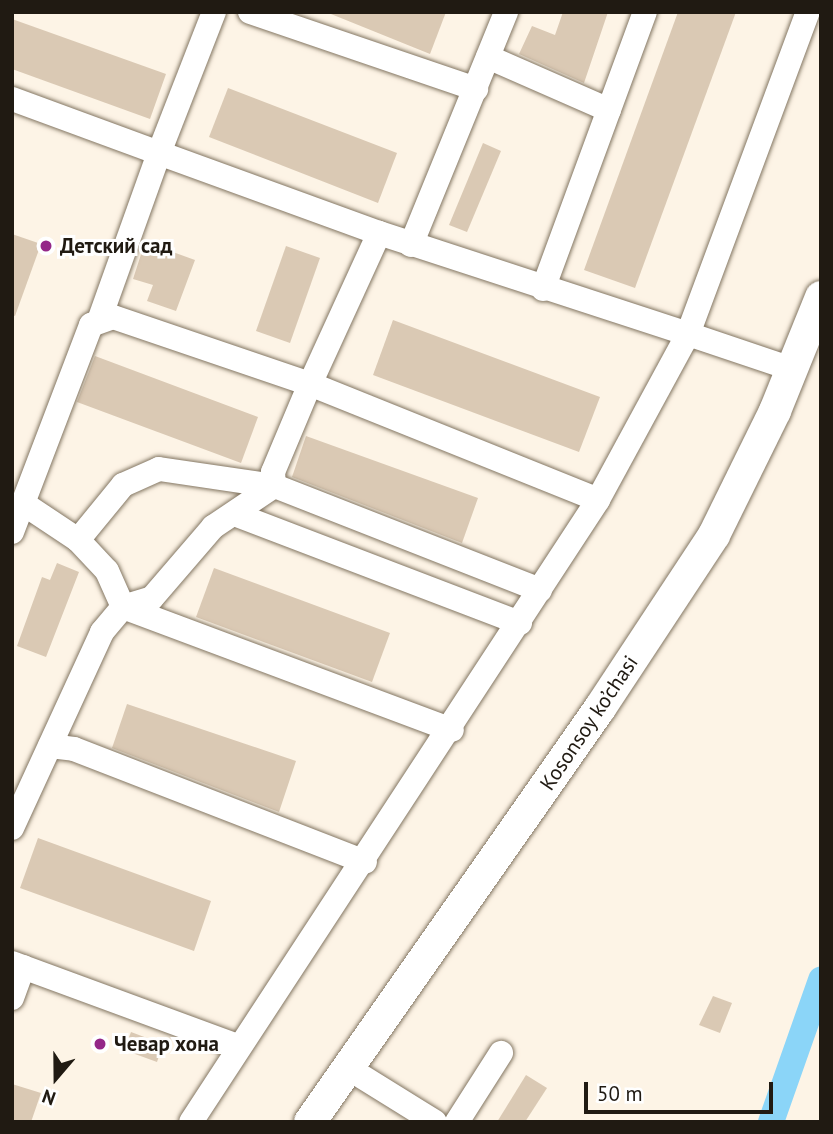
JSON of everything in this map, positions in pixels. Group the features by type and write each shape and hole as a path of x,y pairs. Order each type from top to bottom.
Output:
{"main road":[{"name":"Kosonsoy ko’chasi","path":"310,1122 714,535 792,369 821,297"}],"lane":[{"path":"12,532 91,325 100,318 159,153 214,12"},
{"path":"250,12 476,89"},
{"path":"411,245 506,12"},
{"path":"543,289 645,12"},
{"path":"191,1122 238,1046 452,730 598,500 688,334 808,12"},
{"path":"488,57 609,110"},
{"path":"12,99 411,245 792,369"},
{"path":"274,486 273,472 379,233"},
{"path":"100,318 310,384 598,500"},
{"path":"78,540 123,485 159,469 274,486 540,590"},
{"path":"12,828 103,632 123,607 152,598 213,527 237,515 274,486"},
{"path":"24,504 78,540 107,571 123,607 452,730"},
{"path":"237,515 520,623"},
{"path":"50,746 74,750 365,862"},
{"path":"12,998 18,965 238,1046"},
{"path":"457,1122 500,1054"},
{"path":"348,1068 435,1122"}],"building":[{"path":"326,12 446,12 430,54"},
{"path":"563,12 608,12 584,83 519,54 532,26 555,35"},
{"path":"678,12 736,12 635,288 584,270"},
{"path":"12,19 166,74 150,119 12,69"},
{"path":"228,88 397,153 378,203 209,137"},
{"path":"483,143 501,151 467,232 449,225"},
{"path":"12,234 41,244 15,316 12,315"},
{"path":"145,242 195,260 176,311 147,301 153,285 133,279"},
{"path":"286,246 320,258 290,343 256,331"},
{"path":"393,320 600,397 579,452 373,375"},
{"path":"95,356 258,417 241,463 77,402"},
{"path":"306,436 478,498 462,543 292,477"},
{"path":"57,563 79,572 46,657 17,646 42,577 50,580"},
{"path":"214,568 390,633 372,682 196,617"},
{"path":"127,704 296,761 279,812 112,748"},
{"path":"38,838 211,901 194,951 20,888"},
{"path":"713,996 732,1003 720,1033 699,1025"},
{"path":"131,1032 163,1044 157,1062 124,1050"},
{"path":"526,1075 547,1088 525,1122 497,1122"},
{"path":"12,1084 41,1093 31,1122 12,1122"}],"waterway":[{"path":"771,1122 821,980"}],"place":[{"name":"Детский сад","path":"46,246"},
{"name":"Чевар хона","path":"100,1044"}]}
